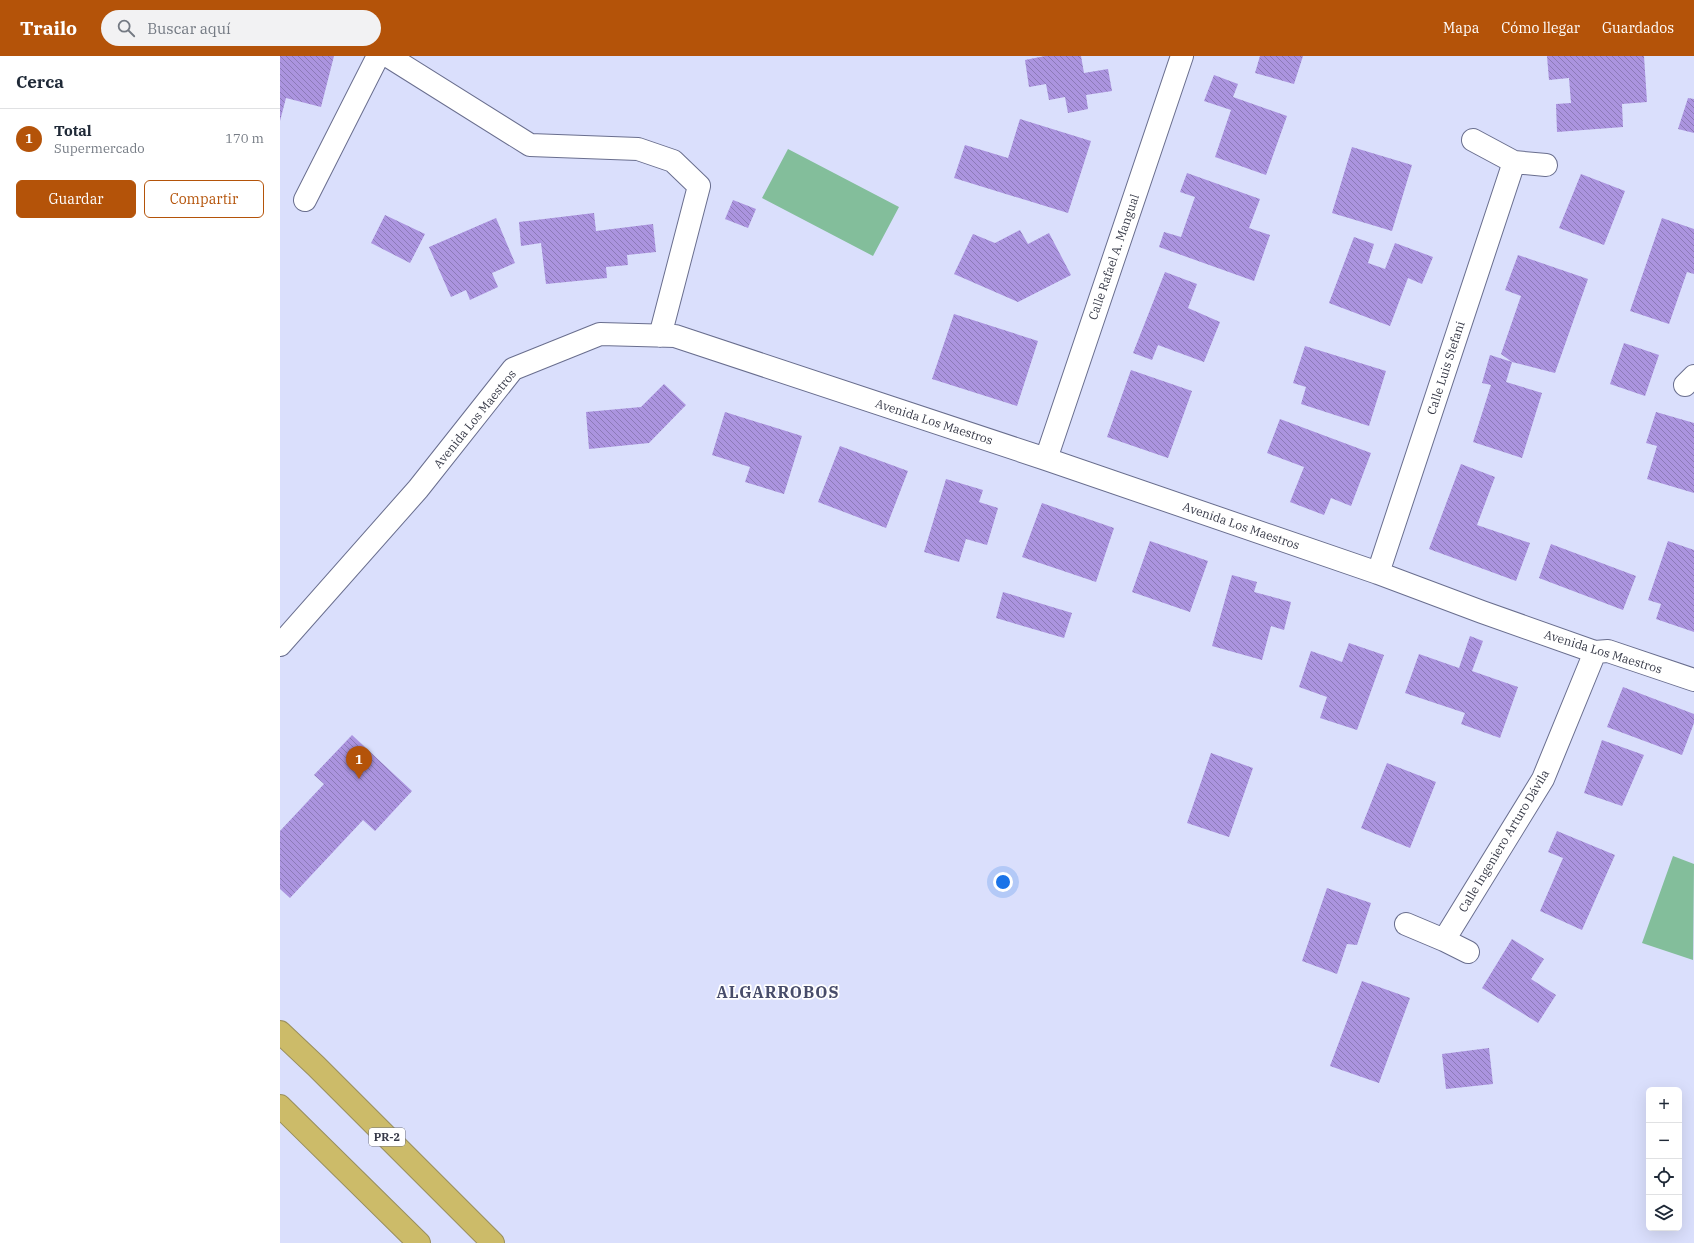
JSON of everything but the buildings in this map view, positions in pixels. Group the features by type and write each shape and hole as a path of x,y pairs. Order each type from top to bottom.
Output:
{"highway":[{"name":"PR-2","path":"280,1032 493,1243"},
{"path":"280,1106 419,1243"}],"street":[{"path":"305,200 378,56"},
{"path":"388,56 530,145 638,149 673,161 699,186 660,336"},
{"name":"Calle Rafael A. Mangual","path":"1046,459 1182,56"},
{"path":"1473,140 1514,162 1546,165"},
{"name":"Calle Luis Stefani","path":"1378,573 1514,162"},
{"name":"Avenida Los Maestros","path":"280,645 418,489 513,369 600,334 676,336 1046,459 1378,573 1482,612 1596,652 1608,651 1694,680"},
{"name":"Calle Ingeniero Arturo Dávila","path":"1444,940 1543,780 1596,652"},
{"path":"1406,924 1468,952"}],"green space":[{"path":"788,149 899,207 873,256 762,198"},
{"path":"1673,856 1694,864 1693,960 1642,943"}],"place":[{"name":"Total","path":"359,779"}],"district":[{"name":"ALGARROBOS","path":"778,992"}]}
